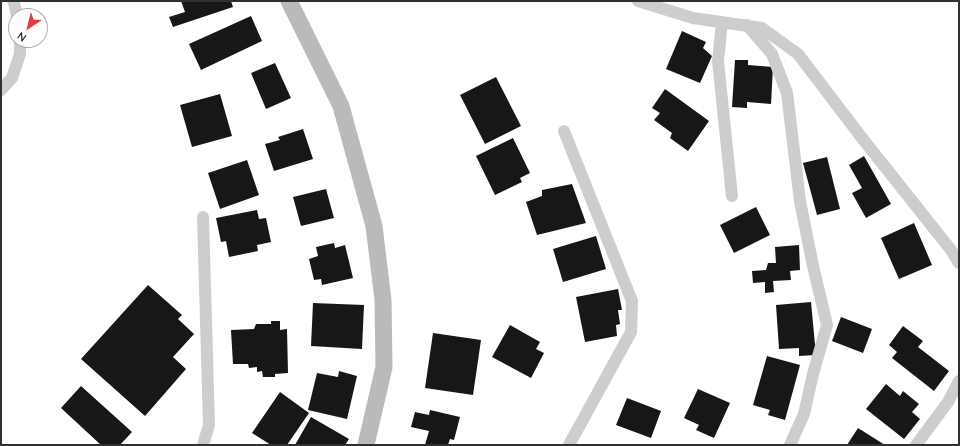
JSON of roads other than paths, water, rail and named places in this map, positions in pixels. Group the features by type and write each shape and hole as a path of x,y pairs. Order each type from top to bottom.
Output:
{"main road":[{"path":"289,1 341,106 374,226 383,300 384,367 366,445"}],"street":[{"path":"638,1 692,18 762,28 798,54 862,138 951,250 959,263"},
{"path":"722,22 718,61 732,196"},
{"path":"747,25 772,54 787,93 800,201 813,266 827,324 804,414 790,445"},
{"path":"1,90 12,78 20,54 20,48"},
{"path":"564,131 632,301 631,332 569,445"},
{"path":"203,216 209,425 203,445"},
{"path":"916,445 948,402 959,381"}]}
